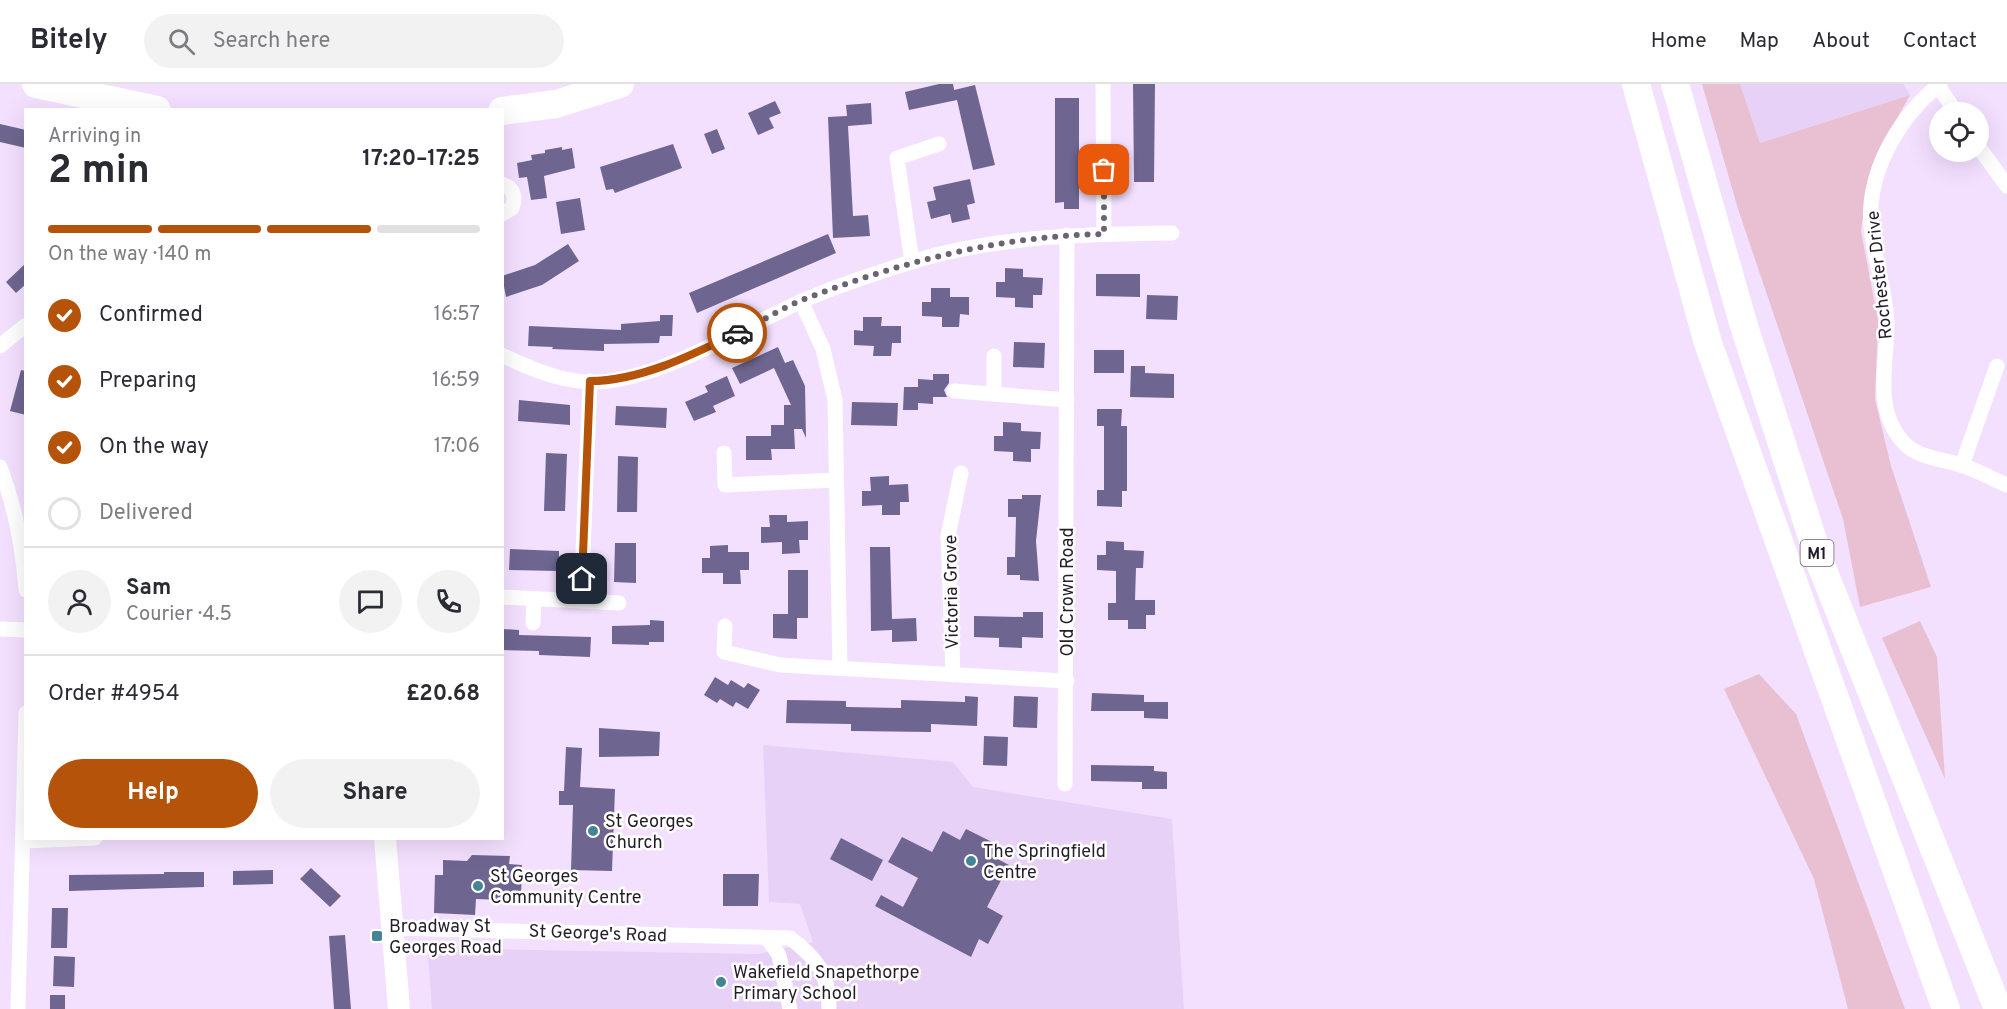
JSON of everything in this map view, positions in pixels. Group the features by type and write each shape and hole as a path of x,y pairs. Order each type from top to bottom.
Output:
{"highway":[{"path":"36,84 149,108"},
{"path":"504,111 555,104 620,84"},
{"name":"M1","path":"1636,84 1708,343 1946,1009"},
{"name":"M1","path":"1675,84 1744,326 1821,565 1998,1009"}],"street":[{"path":"1103,84 1104,234"},
{"path":"1939,85 1950,102"},
{"name":"Rochester Drive","path":"1939,85 1917,104 1896,131 1880,166 1872,199 1871,231 1887,322 1884,386 1887,416 1904,444 1920,454 1962,465 2007,485"},
{"path":"912,262 897,158 939,144"},
{"path":"1989,161 2007,186"},
{"path":"504,184 514,196 512,208 504,213"},
{"path":"504,356 538,372 565,380 614,381 639,374 709,346 801,301 912,262 972,247 1067,235 1172,233"},
{"name":"Old Crown Road","path":"1065,783 1067,235"},
{"path":"801,301 823,349 835,400 840,668"},
{"path":"0,346 24,327"},
{"path":"994,356 994,394"},
{"path":"1962,465 1997,366"},
{"path":"581,600 590,381"},
{"path":"954,391 1067,400"},
{"path":"724,453 725,484 836,480"},
{"path":"0,468 8,487 24,576"},
{"name":"Victoria Grove","path":"953,675 948,536 962,473"},
{"path":"504,597 619,603"},
{"path":"533,623 534,599"},
{"name":"Victoria Grove","path":"725,626 724,652 780,665 1067,681"},
{"path":"0,629 24,630"},
{"path":"18,1009 24,798"},
{"path":"23,841 47,840"},
{"path":"385,840 399,1009"},
{"name":"St George's Road","path":"393,928 790,938 812,954 824,976 829,1009"},
{"path":"767,938 779,955 790,1009"}],"shaded area":[{"path":"1702,84 1740,84 1760,143 1910,95 1881,147 1865,199 1861,231 1878,320 1875,399 1891,466 1931,587 1860,607 1843,519 1738,209"},
{"path":"1740,84 1903,84 1910,95 1760,143"},
{"path":"1920,621 1937,657 1945,779 1882,638"},
{"path":"1759,674 1796,714 1905,1009 1848,1009 1814,879 1724,689"},
{"name":"The Springfield Centre","path":"763,745 953,762 973,787 1172,819 1184,1009 432,1009 428,955 433,948 759,954 813,942 800,904 769,902"}],"building":[{"path":"939,84 953,84 954,90 975,85 995,165 973,170 957,100 909,110 905,92"},
{"path":"1133,84 1155,84 1154,182 1134,182"},
{"path":"1055,98 1079,98 1079,209 1064,209 1064,202 1055,203"},
{"path":"775,101 781,113 769,118 774,128 758,135 748,113"},
{"path":"871,103 872,124 848,126 853,216 868,215 870,236 833,238 828,117 847,116 846,105"},
{"path":"0,124 24,130 24,148 0,142"},
{"path":"717,129 725,149 712,154 704,134"},
{"path":"673,144 682,168 615,193 613,189 606,190 600,167"},
{"path":"562,147 562,150 572,148 575,168 544,176 547,198 531,200 527,177 519,178 517,163 532,160 531,155 545,153 545,150"},
{"path":"970,179 975,203 967,205 970,219 952,223 950,214 931,219 927,202 936,200 933,187"},
{"path":"580,198 585,230 561,234 556,202"},
{"path":"828,234 836,253 697,313 689,293"},
{"path":"568,244 579,261 542,285 506,297 504,275 535,265"},
{"path":"24,265 24,286 16,293 6,282"},
{"path":"1005,268 1023,269 1023,277 1043,278 1042,295 1033,295 1033,308 1015,307 1015,298 996,297 996,282 1005,282"},
{"path":"1096,274 1140,274 1140,297 1096,296"},
{"path":"931,288 950,288 950,297 969,297 969,315 960,314 959,327 942,327 942,317 922,316 922,302 931,302"},
{"path":"1147,295 1178,296 1177,320 1146,319"},
{"path":"660,315 673,315 672,336 660,336 659,343 604,344 604,351 528,346 529,326 621,330 621,324 660,321"},
{"path":"863,317 882,317 881,326 901,326 901,343 892,343 891,356 873,356 874,346 854,345 854,330 863,331"},
{"path":"1014,342 1045,343 1044,368 1013,367"},
{"path":"778,347 785,363 793,360 805,386 806,438 802,429 794,429 795,449 771,449 772,460 746,460 746,436 771,436 771,425 784,425 784,405 791,405 774,368 740,384 732,368"},
{"path":"1094,350 1124,350 1124,373 1094,373"},
{"path":"1131,366 1145,366 1145,373 1174,374 1174,398 1130,397"},
{"path":"21,370 24,371 24,414 10,411"},
{"path":"933,374 949,374 949,383 944,390 947,397 933,397 933,404 918,403 918,410 903,410 904,387 918,387 918,379 933,380"},
{"path":"727,376 735,396 713,406 716,412 694,421 685,402 708,392 705,386"},
{"path":"519,400 570,405 570,425 518,421"},
{"path":"852,402 898,403 897,426 851,425"},
{"path":"616,406 667,408 666,428 615,425"},
{"path":"1097,409 1122,409 1121,426 1127,426 1127,491 1122,491 1122,507 1097,506 1097,490 1104,490 1104,426 1097,426"},
{"path":"1003,422 1021,423 1021,431 1041,432 1040,449 1031,449 1031,462 1013,461 1013,452 994,451 994,436 1003,436"},
{"path":"546,453 567,454 565,511 544,511"},
{"path":"618,456 638,457 637,512 617,512"},
{"path":"889,476 889,485 908,484 909,502 900,502 900,515 882,515 882,505 862,506 862,491 871,491 870,477"},
{"path":"1022,495 1041,495 1036,541 1039,581 1020,580 1020,575 1007,575 1007,557 1015,557 1016,517 1008,517 1008,499 1022,499"},
{"path":"769,515 787,515 787,522 808,521 808,540 799,540 800,553 782,554 782,542 761,543 761,527 770,527"},
{"path":"1106,541 1124,542 1124,550 1144,551 1143,568 1136,568 1135,600 1155,600 1155,615 1146,615 1146,629 1128,629 1128,620 1108,620 1108,603 1116,603 1116,571 1097,570 1097,555 1106,555"},
{"path":"615,543 636,543 636,583 614,582"},
{"path":"728,545 728,552 749,552 749,570 740,570 741,584 723,584 723,573 702,573 702,558 710,558 710,546"},
{"path":"870,547 890,547 892,619 916,618 917,641 892,642 892,630 871,631"},
{"path":"510,549 559,551 559,571 509,570"},
{"path":"788,570 808,570 808,618 797,618 797,639 773,638 773,614 788,614"},
{"path":"1023,612 1043,612 1043,638 1022,637 1022,648 999,647 999,638 974,637 974,616 1023,617"},
{"path":"650,620 664,621 664,642 649,642 649,645 612,644 612,626 650,625"},
{"path":"504,629 519,630 519,635 591,637 590,657 539,655 539,651 504,650"},
{"path":"715,677 728,685 731,680 744,688 748,683 760,690 748,709 736,702 733,707 720,699 717,703 704,695"},
{"path":"1092,693 1144,695 1144,702 1168,702 1168,719 1144,718 1144,711 1091,711"},
{"path":"965,696 978,697 977,726 931,724 931,732 851,731 851,724 786,723 787,700 846,701 846,707 901,708 901,700 965,702"},
{"path":"1014,696 1038,697 1037,728 1013,727"},
{"path":"599,728 660,732 659,756 599,757"},
{"path":"984,736 1008,737 1007,766 983,765"},
{"name":"St Georges Church","path":"566,747 582,748 580,787 615,789 612,871 571,870 573,805 559,805 559,791 564,791"},
{"path":"1091,765 1154,766 1154,771 1167,772 1167,789 1142,789 1142,782 1091,781"},
{"path":"966,829 998,845 992,856 1009,865 987,907 1003,916 988,944 979,939 971,957 875,906 881,895 903,907 918,878 888,862 902,837 932,852 943,831 960,840"},
{"path":"841,838 883,860 872,881 830,859"},
{"name":"St Georges Community Centre","path":"472,855 510,856 509,864 522,865 521,896 504,896 504,900 476,899 475,915 434,913 435,875 443,875 443,860 467,861"},
{"path":"311,868 341,896 330,907 300,879"},
{"path":"273,870 273,884 233,885 233,871"},
{"path":"164,872 204,872 204,887 69,891 69,875 164,874"},
{"path":"723,874 759,874 758,906 723,906"},
{"path":"52,908 68,908 67,948 51,948"},
{"path":"345,935 351,1009 334,1009 329,936"},
{"path":"54,956 75,957 74,987 53,986"},
{"path":"50,995 65,995 65,1009 50,1009"}],"way so far":[{"path":"737,333 801,301 912,262 972,247 1023,239 1104,234 1104,170"}],"place":[{"name":"St Georges Church","path":"593,831"},
{"name":"The Springfield Centre","path":"971,861"},
{"name":"St Georges Community Centre","path":"478,886"},
{"name":"Broadway St Georges Road","path":"377,936"},
{"name":"Wakefield Snapethorpe Primary School","path":"721,982"}],"route":[{"path":"582,579 590,381 614,381 639,374 737,333"}]}
